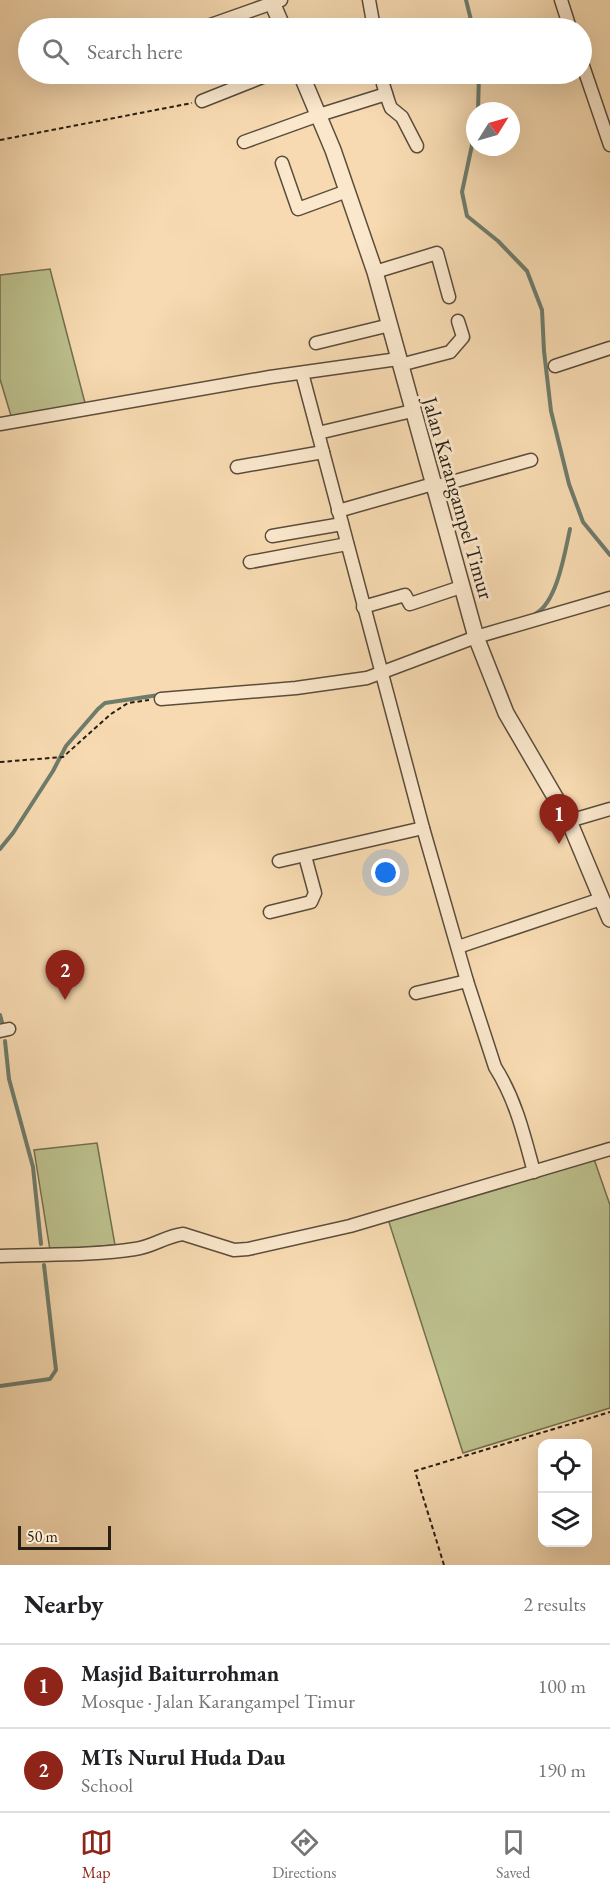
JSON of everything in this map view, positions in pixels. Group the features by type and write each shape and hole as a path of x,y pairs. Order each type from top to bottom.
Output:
{"street":[{"path":"369,0 372,18"},
{"path":"561,0 567,18"},
{"path":"229,18 275,1 280,18"},
{"path":"202,101 245,84"},
{"name":"Jalan Karangampel Timur","path":"306,84 375,272 476,637 506,713 569,821 610,919"},
{"path":"384,84 391,108 402,117 417,146"},
{"path":"589,84 610,145"},
{"path":"244,142 386,94"},
{"path":"282,163 298,209 347,191"},
{"path":"375,272 437,253 449,297"},
{"path":"0,424 302,373 399,362 450,352 463,337 458,321"},
{"path":"316,343 390,325"},
{"path":"555,366 610,348"},
{"path":"302,373 380,673 467,981 495,1067 519,1117 534,1172"},
{"path":"318,433 412,411"},
{"path":"237,467 323,452"},
{"path":"272,536 340,517 434,485 531,460"},
{"path":"250,562 347,544"},
{"path":"363,608 405,595 410,604 461,587"},
{"path":"161,699 367,678 476,637 610,597"},
{"path":"569,821 610,809"},
{"path":"279,861 423,828"},
{"path":"270,912 311,902 314,898 315,893 305,856"},
{"path":"458,948 601,899"},
{"path":"416,993 467,981"},
{"path":"0,1256 132,1250 183,1234 234,1250 248,1250 350,1226 610,1149"}],"path":[{"path":"0,140 202,101"},
{"path":"0,762 63,757 111,714 128,703 161,699"},
{"path":"444,1565 415,1471 610,1412"}],"green space":[{"path":"50,269 85,403 11,416 0,379 0,275"},
{"path":"97,1143 115,1245 50,1250 34,1150"},
{"path":"594,1159 610,1205 610,1408 463,1453 388,1219"}],"waterway":[{"path":"466,0 470,18"},
{"path":"478,102 479,84"},
{"path":"470,156 462,192 467,216 498,241 527,271 542,310 551,411 569,484 583,522 610,555"},
{"path":"535,614 549,599 559,576 570,529"},
{"path":"415,654 433,647"},
{"path":"0,849 53,771 66,746 98,709 105,703 159,695"},
{"path":"0,1015 2,1022"},
{"path":"5,1041 9,1079 33,1167 41,1244"},
{"path":"0,1386 50,1379 56,1370 44,1265"}],"place":[{"name":"Masjid Baiturrohman","path":"559,844"},
{"name":"MTs Nurul Huda Dau","path":"65,1000"}]}
